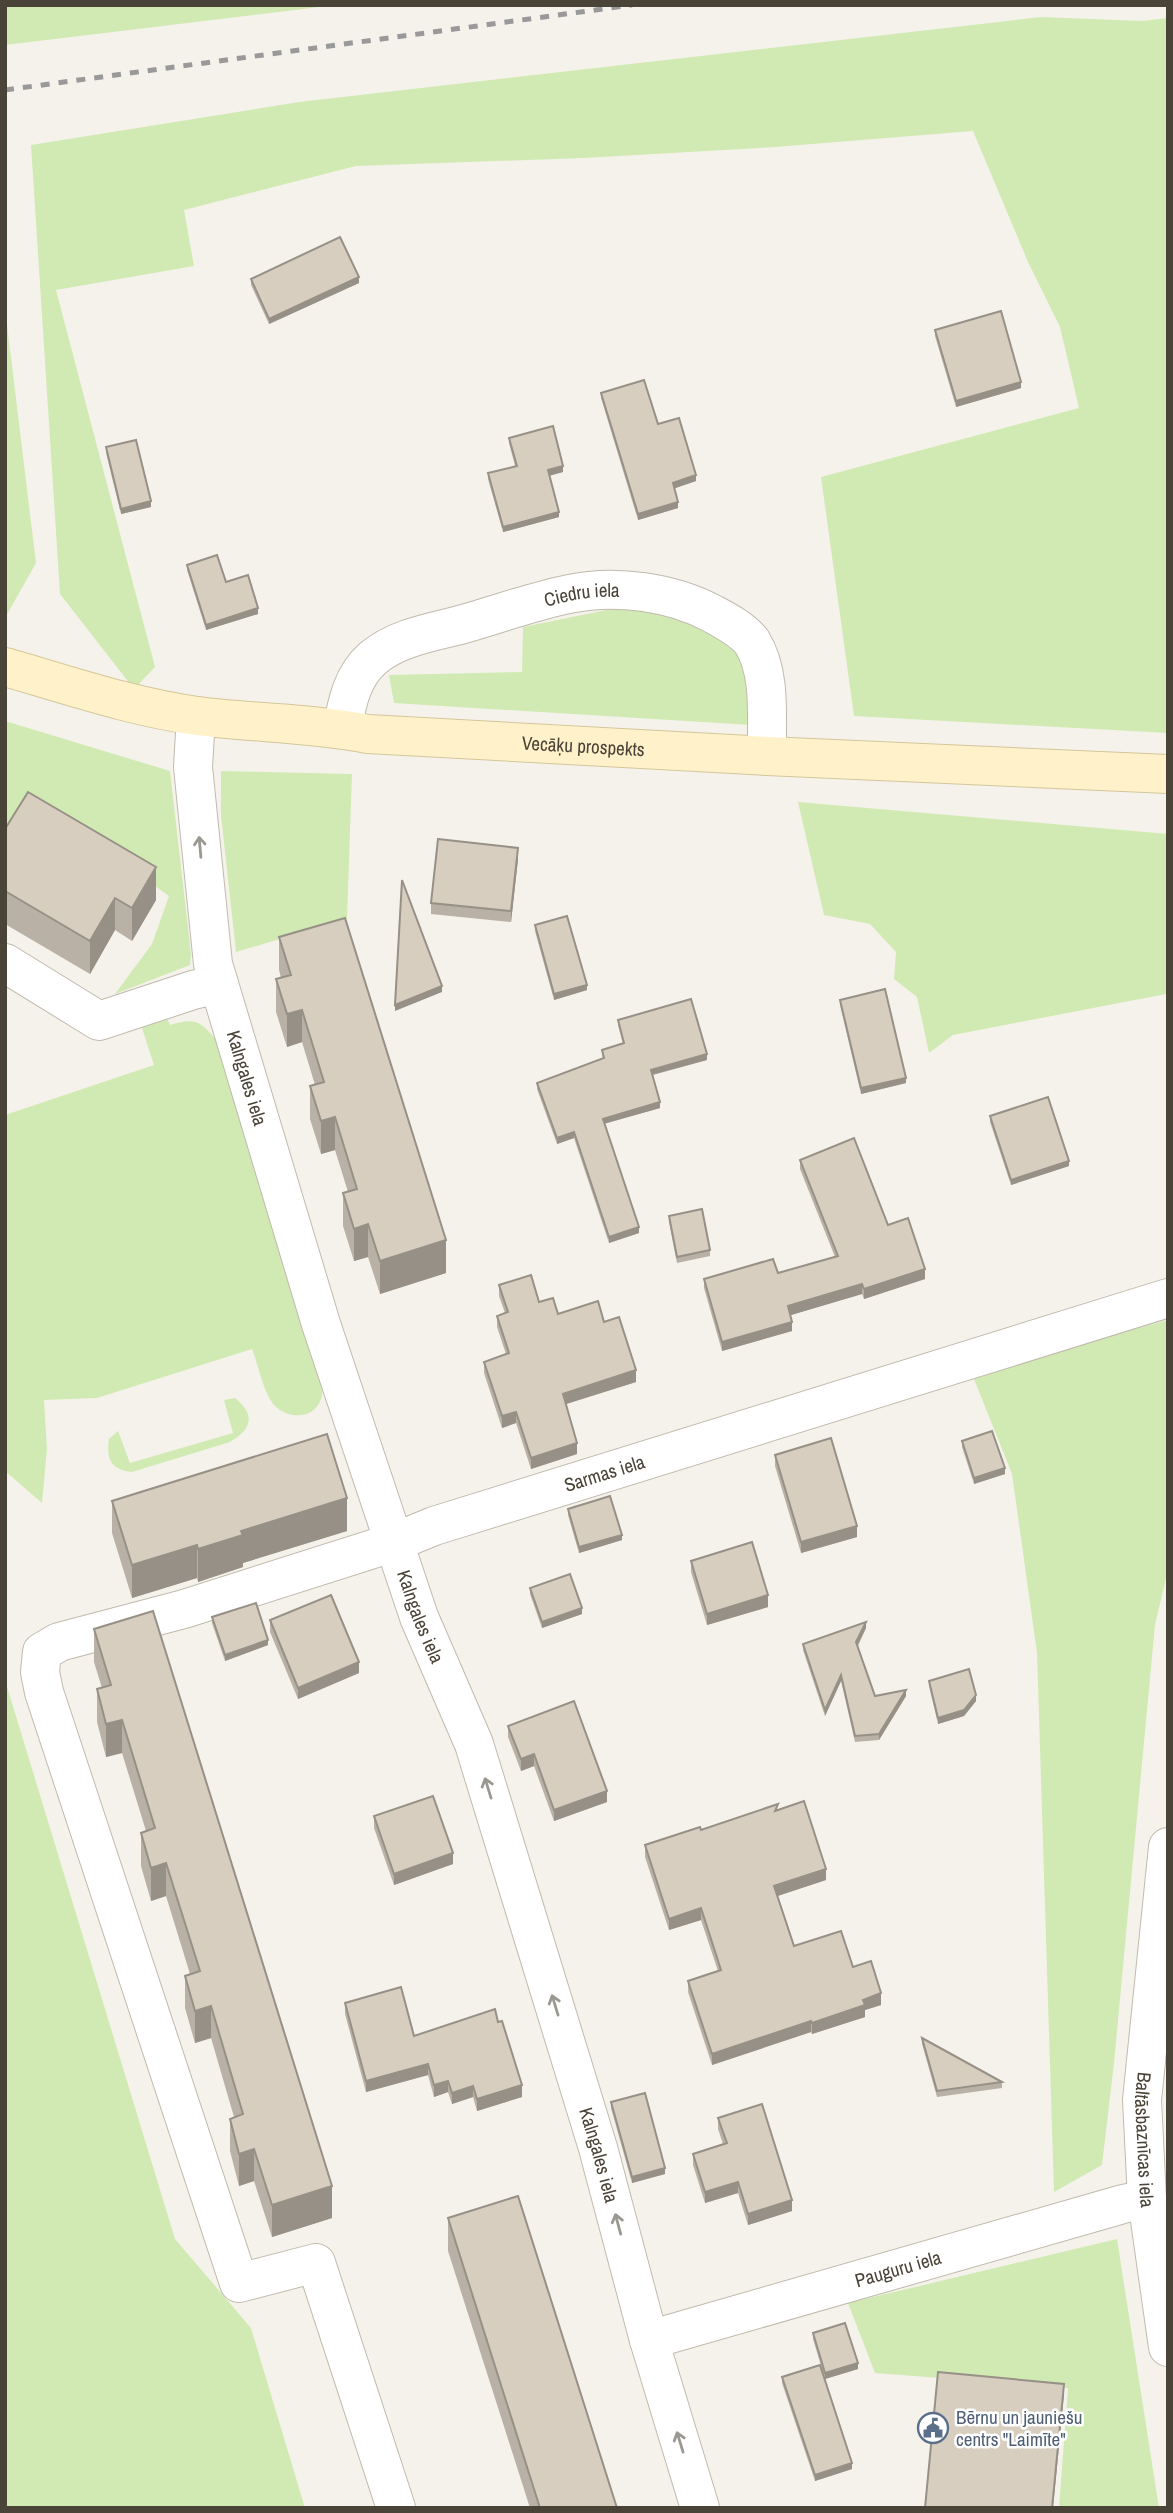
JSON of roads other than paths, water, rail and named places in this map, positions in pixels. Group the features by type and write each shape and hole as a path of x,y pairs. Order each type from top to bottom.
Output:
{"main road":[{"name":"Vecāķu prospekts","path":"5,667 118,699 196,716 342,729 368,734 1168,774"}],"street":[{"name":"Ciedru iela","path":"342,729 351,688 373,658 406,639 571,593 613,590 653,593 699,607 730,623 751,640 761,662 765,681 767,756"},
{"name":"Kalngales iela","path":"196,716 193,767 213,964 321,1324 419,1617 474,1744 594,2135 649,2340 700,2508"},
{"path":"5,963 99,1021 162,999 219,984"},
{"name":"Sarmas iela","path":"396,2508 316,2263 239,2283 44,1692 40,1672 42,1652 59,1642 184,1609 395,1542 434,1526 1168,1298"},
{"name":"Baltāsbaznīcas iela","path":"1168,1847 1142,2100 1147,2199 1168,2347"},
{"name":"Pauguru iela","path":"649,2340 1147,2199"}],"railway":[{"path":"5,90 632,5"}],"place":[{"name":"Bērnu un jauniešu centrs \"Laimīte\"","path":"933,2428"}]}
